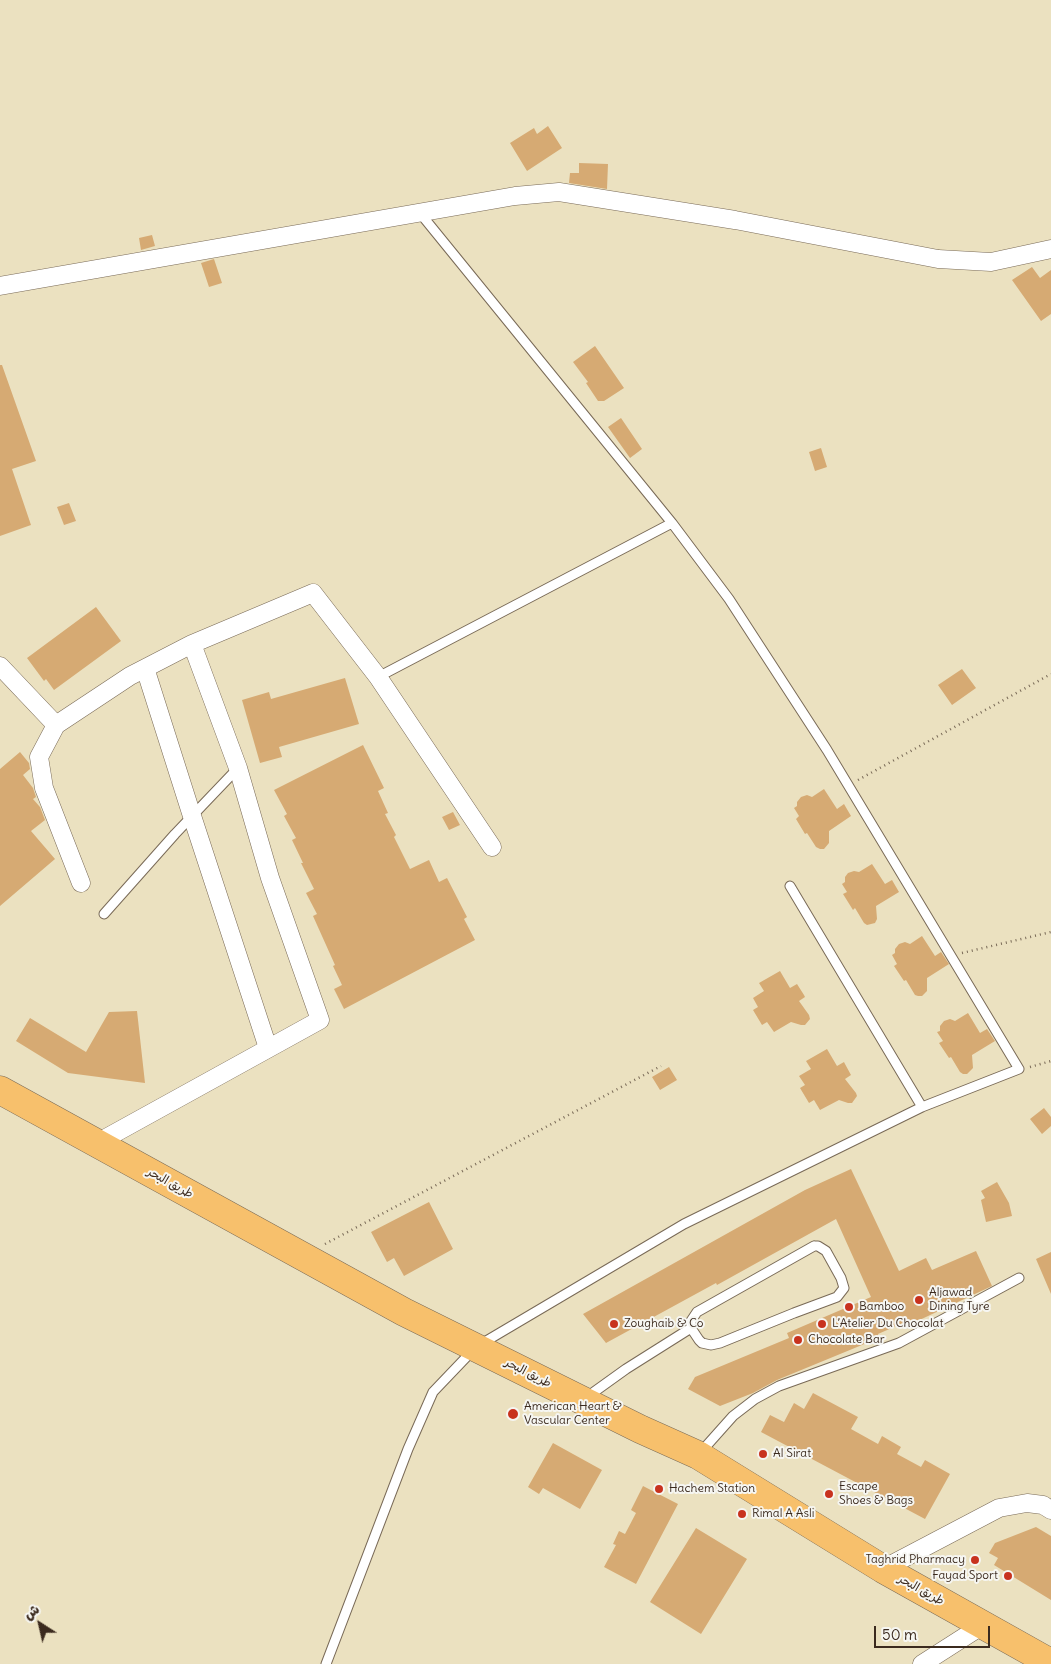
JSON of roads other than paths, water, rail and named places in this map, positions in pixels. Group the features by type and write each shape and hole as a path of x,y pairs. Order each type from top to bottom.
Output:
{"highway":[{"name":"طريق البحر","path":"0,1090 404,1312 698,1455 883,1569 1051,1663"}],"street":[{"path":"0,286 515,196 559,192 735,220 938,259 991,262 1051,249"},
{"path":"82,883 44,788 39,757 56,725 145,668 192,644 313,593 378,677 492,847"},
{"path":"97,1143 320,1020 270,878 238,768 192,644"},
{"path":"0,666 56,725"},
{"path":"145,668 268,1048"},
{"path":"883,1569 999,1508 1027,1503 1043,1505 1051,1510"},
{"path":"922,1664 983,1625"}],"lane":[{"path":"326,1664 408,1449 432,1392 476,1347 684,1224 922,1108 1019,1069 848,786 729,599 672,523 420,213"},
{"path":"378,677 672,523"},
{"path":"104,914 238,768"},
{"path":"790,886 922,1108"},
{"path":"814,1246 818,1246 826,1251 843,1284 844,1288 837,1297 720,1343 711,1345 702,1343 691,1328 691,1321 697,1312 814,1246"},
{"path":"698,1455 733,1416 755,1399 780,1386 899,1343 1019,1278"},
{"path":"583,1400 626,1369 691,1328"}],"place":[{"name":"Aljawad Dining Tyre","path":"919,1300"},
{"name":"Bamboo","path":"849,1307"},
{"name":"Zoughaib & Co","path":"614,1324"},
{"name":"L’Atelier Du Chocolat","path":"822,1324"},
{"name":"Chocolate Bar","path":"798,1340"},
{"name":"American Heart & Vascular Center","path":"513,1414"},
{"name":"Al Sirat","path":"763,1454"},
{"name":"Hachem Station","path":"659,1489"},
{"name":"Escape Shoes & Bags","path":"829,1494"},
{"name":"Rimal A Asli","path":"742,1514"},
{"name":"Taghrid Pharmacy","path":"975,1560"},
{"name":"Fayad Sport","path":"1008,1576"}]}
